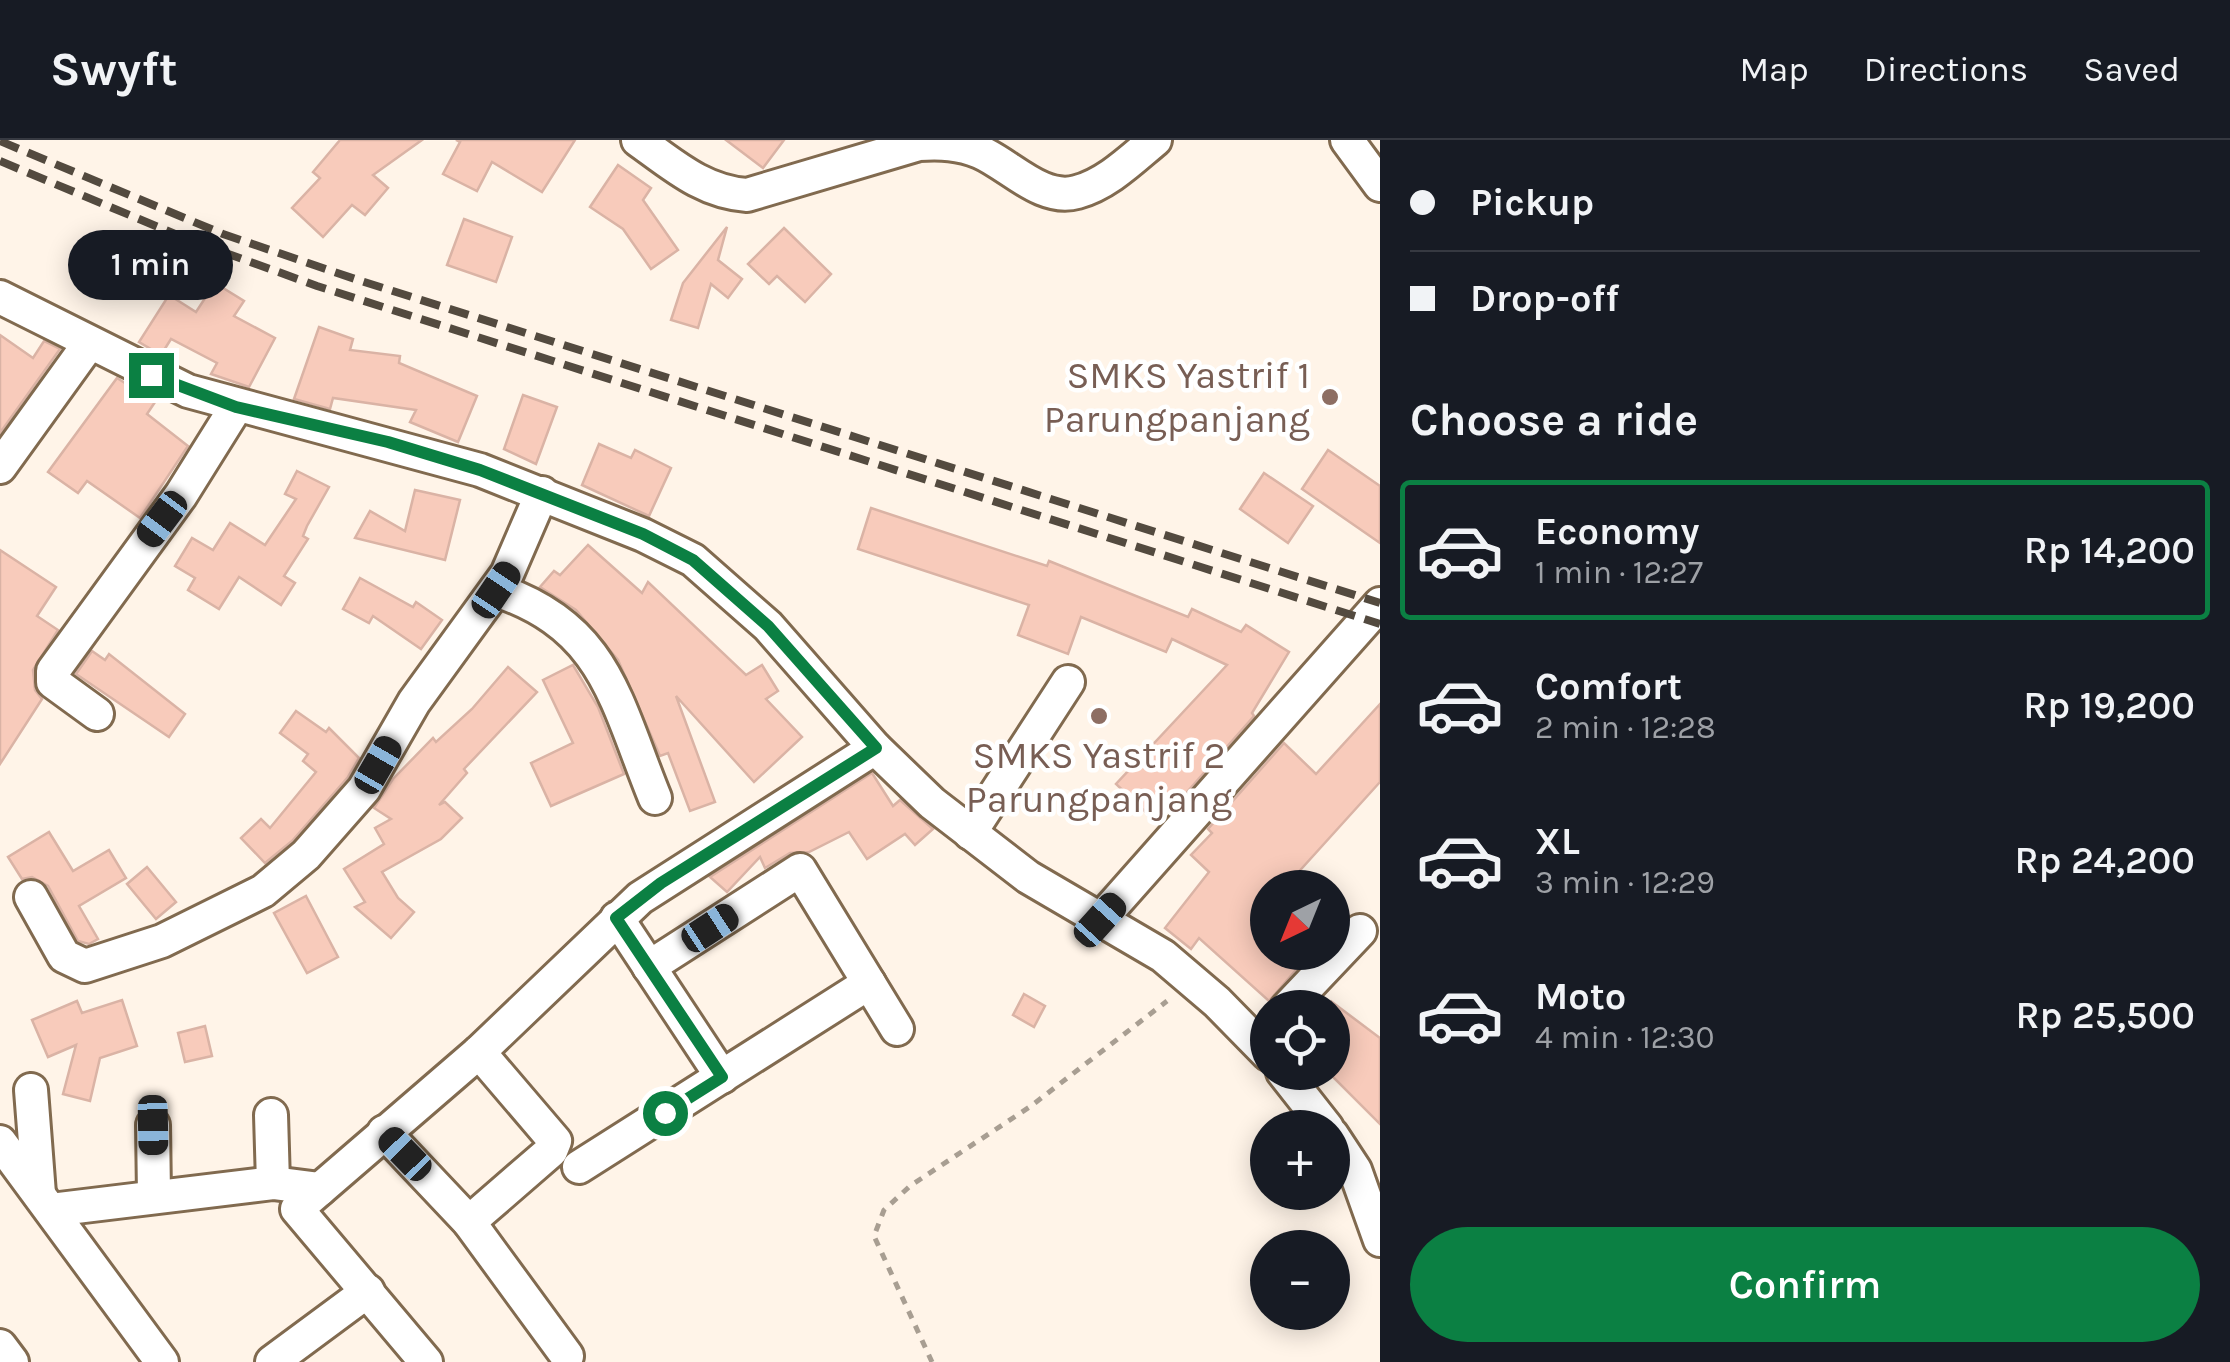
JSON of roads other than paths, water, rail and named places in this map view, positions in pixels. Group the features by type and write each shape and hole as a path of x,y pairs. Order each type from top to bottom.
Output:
{"street":[{"path":"638,140 690,178 723,193 746,195 918,144 948,142 977,150 1046,190 1075,193 1096,184 1155,140"},
{"path":"1347,140 1380,185"},
{"path":"0,297 88,345 188,392 410,448 542,493 643,534 714,574 768,626 876,748 970,833 1028,878 1164,956 1250,1029"},
{"path":"0,467 88,345"},
{"path":"98,714 59,690 53,682 54,671 181,494 236,407"},
{"path":"30,897 64,956 84,966 162,941 262,891 344,814 414,702 496,590 542,493"},
{"path":"496,590 534,603 582,641 601,666 654,798"},
{"path":"1100,920 1366,641 1380,604"},
{"path":"970,833 1068,682"},
{"path":"426,1362 297,1209 479,1052 616,918 661,883 876,748"},
{"path":"649,967 800,870 897,1029"},
{"path":"616,918 722,1077"},
{"path":"1304,990 1360,931"},
{"path":"579,1167 869,983"},
{"path":"470,1222 551,1152 555,1141 479,1052"},
{"path":"31,1090 45,1202"},
{"path":"1297,1090 1313,1110"},
{"path":"272,1116 273,1183"},
{"path":"153,1125 154,1195"},
{"path":"384,1132 470,1222 567,1356"},
{"path":"0,1142 162,1362"},
{"path":"1350,1161 1380,1240"},
{"path":"45,1202 273,1183 320,1188"},
{"path":"272,1362 368,1291"},
{"path":"0,1346 12,1362"}],"railway":[{"path":"0,141 223,234 358,280 1380,603"},
{"path":"0,161 187,239 317,286 1380,624"}],"place":[{"name":"SMKS Yastrif 1 Parungpanjang","path":"1330,397"},
{"name":"SMKS Yastrif 2 Parungpanjang","path":"1099,716"}]}
